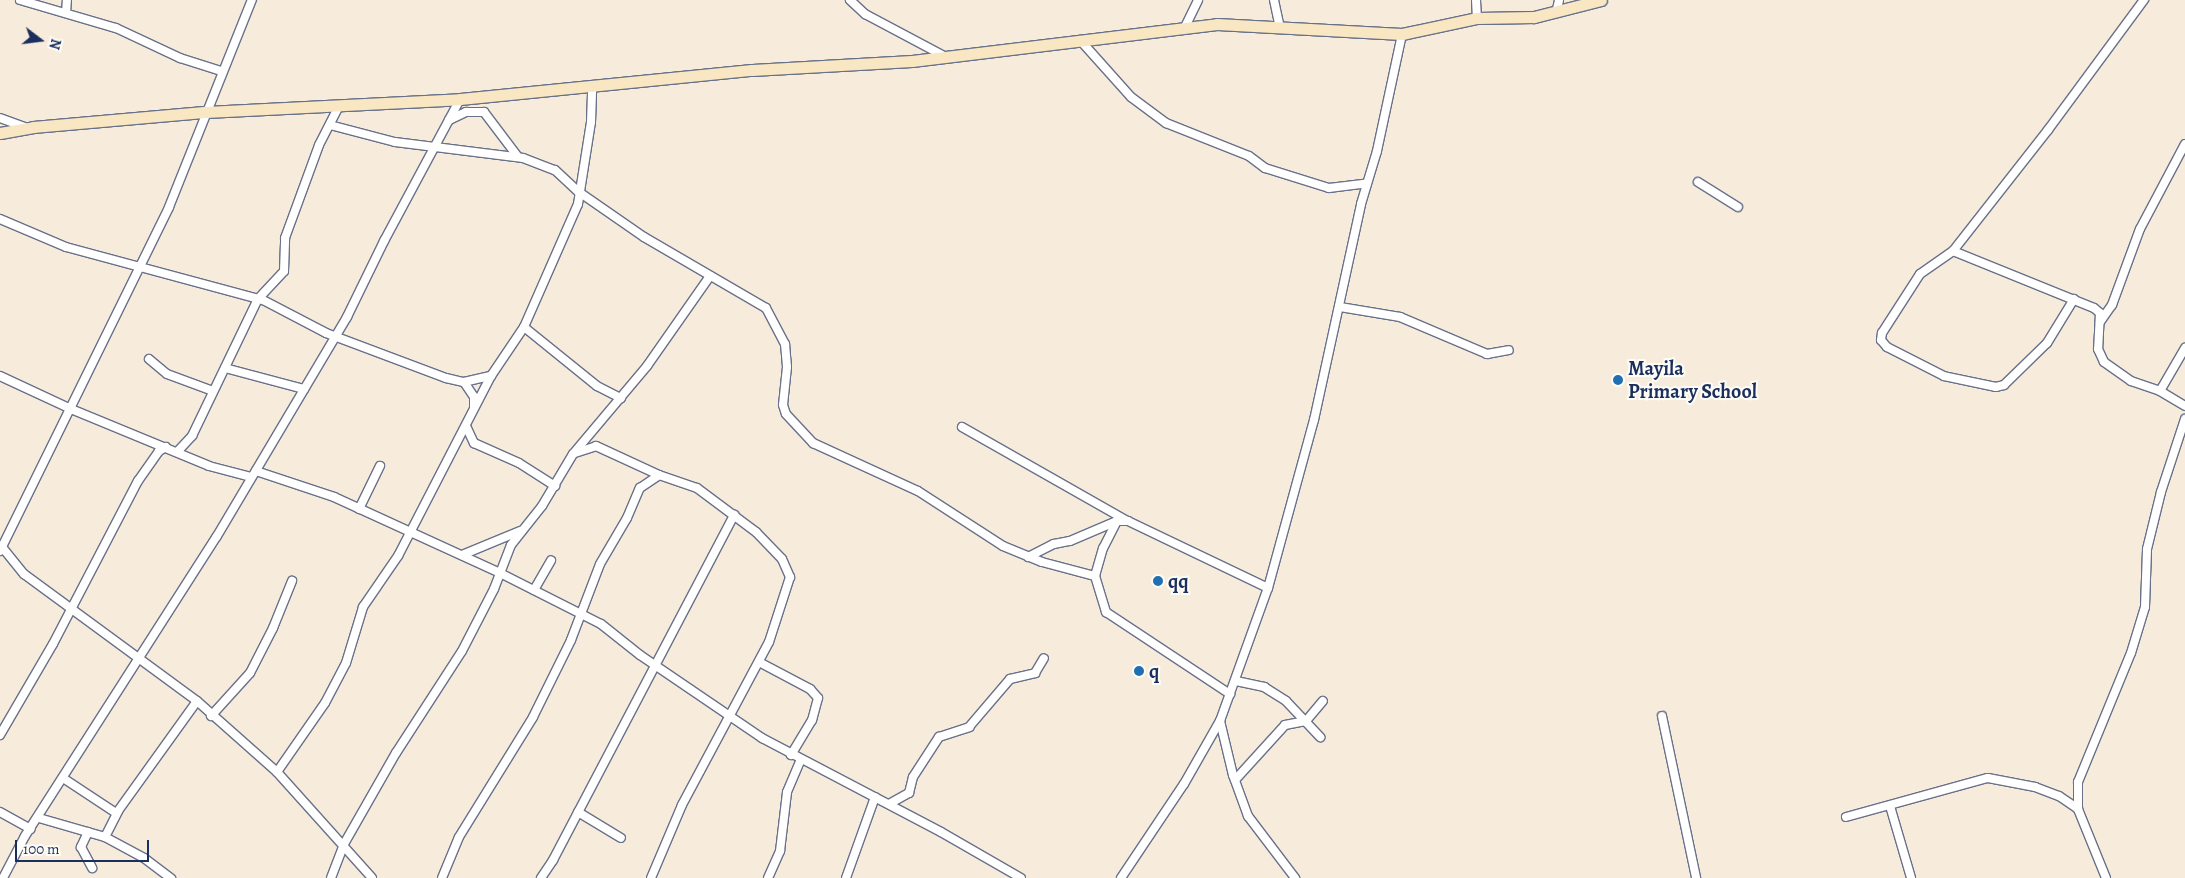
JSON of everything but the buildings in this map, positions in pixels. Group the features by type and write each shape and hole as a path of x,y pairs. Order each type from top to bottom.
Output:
{"street":[{"path":"20,0 116,28 180,58 221,71"},
{"path":"66,13 68,0"},
{"path":"252,0 221,71 178,188 140,269 1,549 24,574 197,701 210,716 278,772 344,844 372,878"},
{"path":"850,0 865,14 945,57"},
{"path":"1184,29 1198,0"},
{"path":"1274,0 1280,28"},
{"path":"1476,0 1477,18"},
{"path":"0,133 26,128 206,112 460,99 592,88 752,70 945,57 1217,24 1402,34 1477,18 1524,18 1558,5 1601,0"},
{"path":"2074,299 2047,343 2004,385 1982,386 1944,376 1886,347 1880,337 1920,274 1953,251 2048,130 2144,0"},
{"path":"1122,878 1184,784 1220,721 1268,588 1314,420 1367,183 1384,120 1402,34"},
{"path":"1080,40 1131,97 1166,123 1249,156 1265,168 1329,188 1367,183"},
{"path":"278,772 341,674 363,607 398,556 408,531 466,426 491,376 524,327 554,255 570,227 579,192 591,122 592,88"},
{"path":"3,878 63,778 141,659 304,389 360,293 384,240 434,148 445,123 460,99"},
{"path":"178,452 192,436 258,299 284,271 285,238 339,106"},
{"path":"445,123 466,112 484,112 518,157"},
{"path":"0,118 26,128"},
{"path":"330,125 395,142 518,157 555,170 579,192 644,237 756,301 771,315 787,356 783,404 790,421 813,443 918,491 975,530 1028,557 1095,576"},
{"path":"2100,323 2112,306 2140,228 2185,144"},
{"path":"1698,182 1738,206"},
{"path":"0,219 66,247 140,269 181,277 258,299 334,336 464,382 491,376"},
{"path":"1953,251 2097,310 2100,323 2098,348 2104,362 2131,381 2160,391 2185,406"},
{"path":"331,878 344,844 396,753 462,651 500,573 511,545 555,486 574,454 621,398 710,276"},
{"path":"1340,307 1400,317 1487,354 1509,350"},
{"path":"524,327 597,386 621,398"},
{"path":"2160,391 2185,348"},
{"path":"149,359 167,374 213,391"},
{"path":"226,368 304,389"},
{"path":"0,376 71,409 166,446 209,466 305,485 500,573 581,613 610,630 654,665 791,755 889,804 1021,878"},
{"path":"464,382 474,397 474,410"},
{"path":"2106,878 2078,809 2078,782 2131,653 2145,607 2147,549 2161,492 2185,419"},
{"path":"466,426 474,443 519,463 555,486"},
{"path":"962,427 1128,521 1268,588"},
{"path":"0,735 53,644 138,480 159,452 166,446"},
{"path":"574,454 596,446 659,475 697,488 734,515 782,559 790,577 782,606 758,662 728,715 682,805 650,878"},
{"path":"359,509 380,466"},
{"path":"442,878 459,836 533,717 581,613 600,564 627,518 640,488 659,475"},
{"path":"541,878 578,812 734,515"},
{"path":"1028,557 1117,521 1128,521"},
{"path":"1117,521 1102,548 1095,576 1101,602 1113,618 1213,680 1230,694"},
{"path":"462,555 521,531"},
{"path":"534,590 551,560"},
{"path":"210,716 250,673 273,628 292,581"},
{"path":"889,804 909,793 913,777 939,737 969,727 1010,678 1035,673 1044,658"},
{"path":"758,662 810,689 818,698 812,720 791,755"},
{"path":"1236,680 1264,687 1306,721 1320,737"},
{"path":"105,837 116,813 197,701"},
{"path":"1235,780 1285,725 1306,721 1324,701"},
{"path":"1662,716 1696,878"},
{"path":"1220,721 1235,780 1248,816 1295,878"},
{"path":"768,878 780,850 787,792 800,760"},
{"path":"63,778 116,813"},
{"path":"1846,817 1988,778 2035,787 2059,796 2078,809"},
{"path":"846,878 875,797"},
{"path":"1890,806 1911,878"},
{"path":"0,812 31,829"},
{"path":"578,812 621,838"},
{"path":"39,818 105,837 144,858 171,878"},
{"path":"88,832 81,848 92,868"}],"place":[{"name":"Mayila Primary School","path":"1618,380"},
{"name":"qq","path":"1158,581"},
{"name":"q","path":"1139,671"}]}
